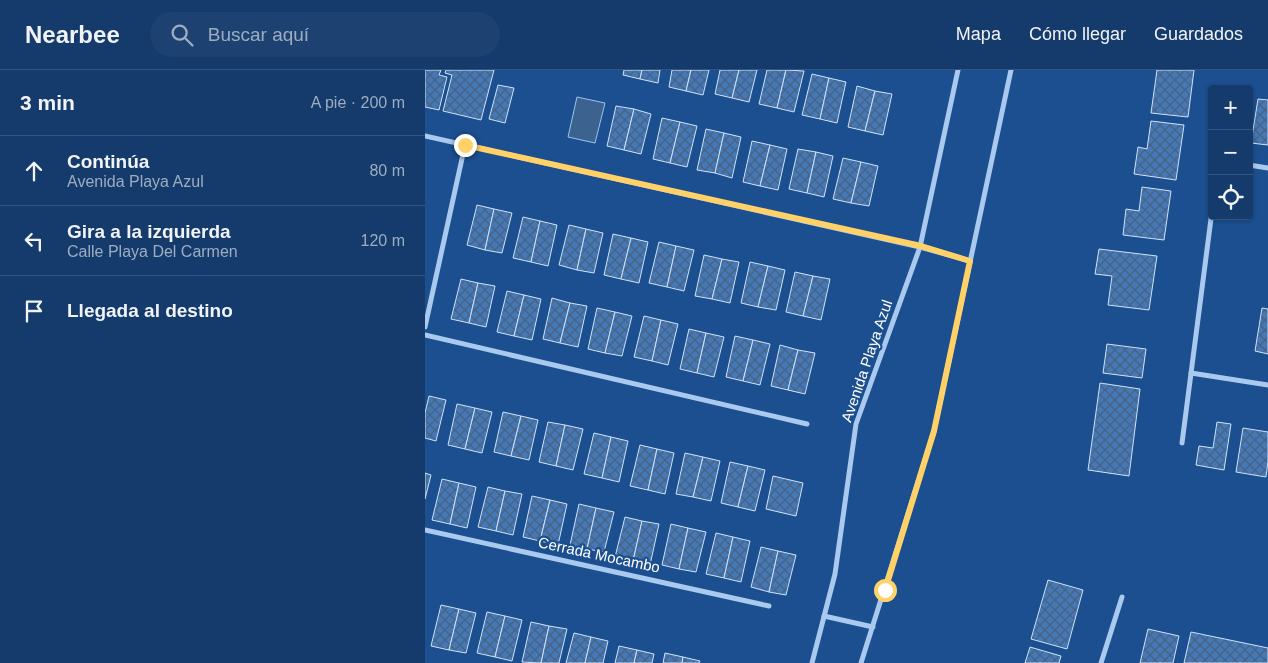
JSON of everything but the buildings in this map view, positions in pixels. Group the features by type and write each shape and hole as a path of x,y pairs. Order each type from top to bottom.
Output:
{"street":[{"name":"Avenida Playa Azul","path":"811,663 835,574 857,424 921,246 959,70"},
{"path":"861,663 934,431 1011,70"},
{"path":"425,136 921,246 970,261"},
{"path":"425,328 465,145"},
{"path":"1253,166 1268,168"},
{"path":"1183,443 1211,220"},
{"path":"425,335 807,424"},
{"path":"1191,373 1268,386"},
{"name":"Cerrada Mocambo","path":"425,530 769,606"},
{"path":"1101,663 1122,597"},
{"path":"824,616 873,627"}],"water":[{"path":"577,97 605,103 595,143 568,137"}],"route":[{"path":"465,145 921,246 970,261 934,431 885,590"}]}
